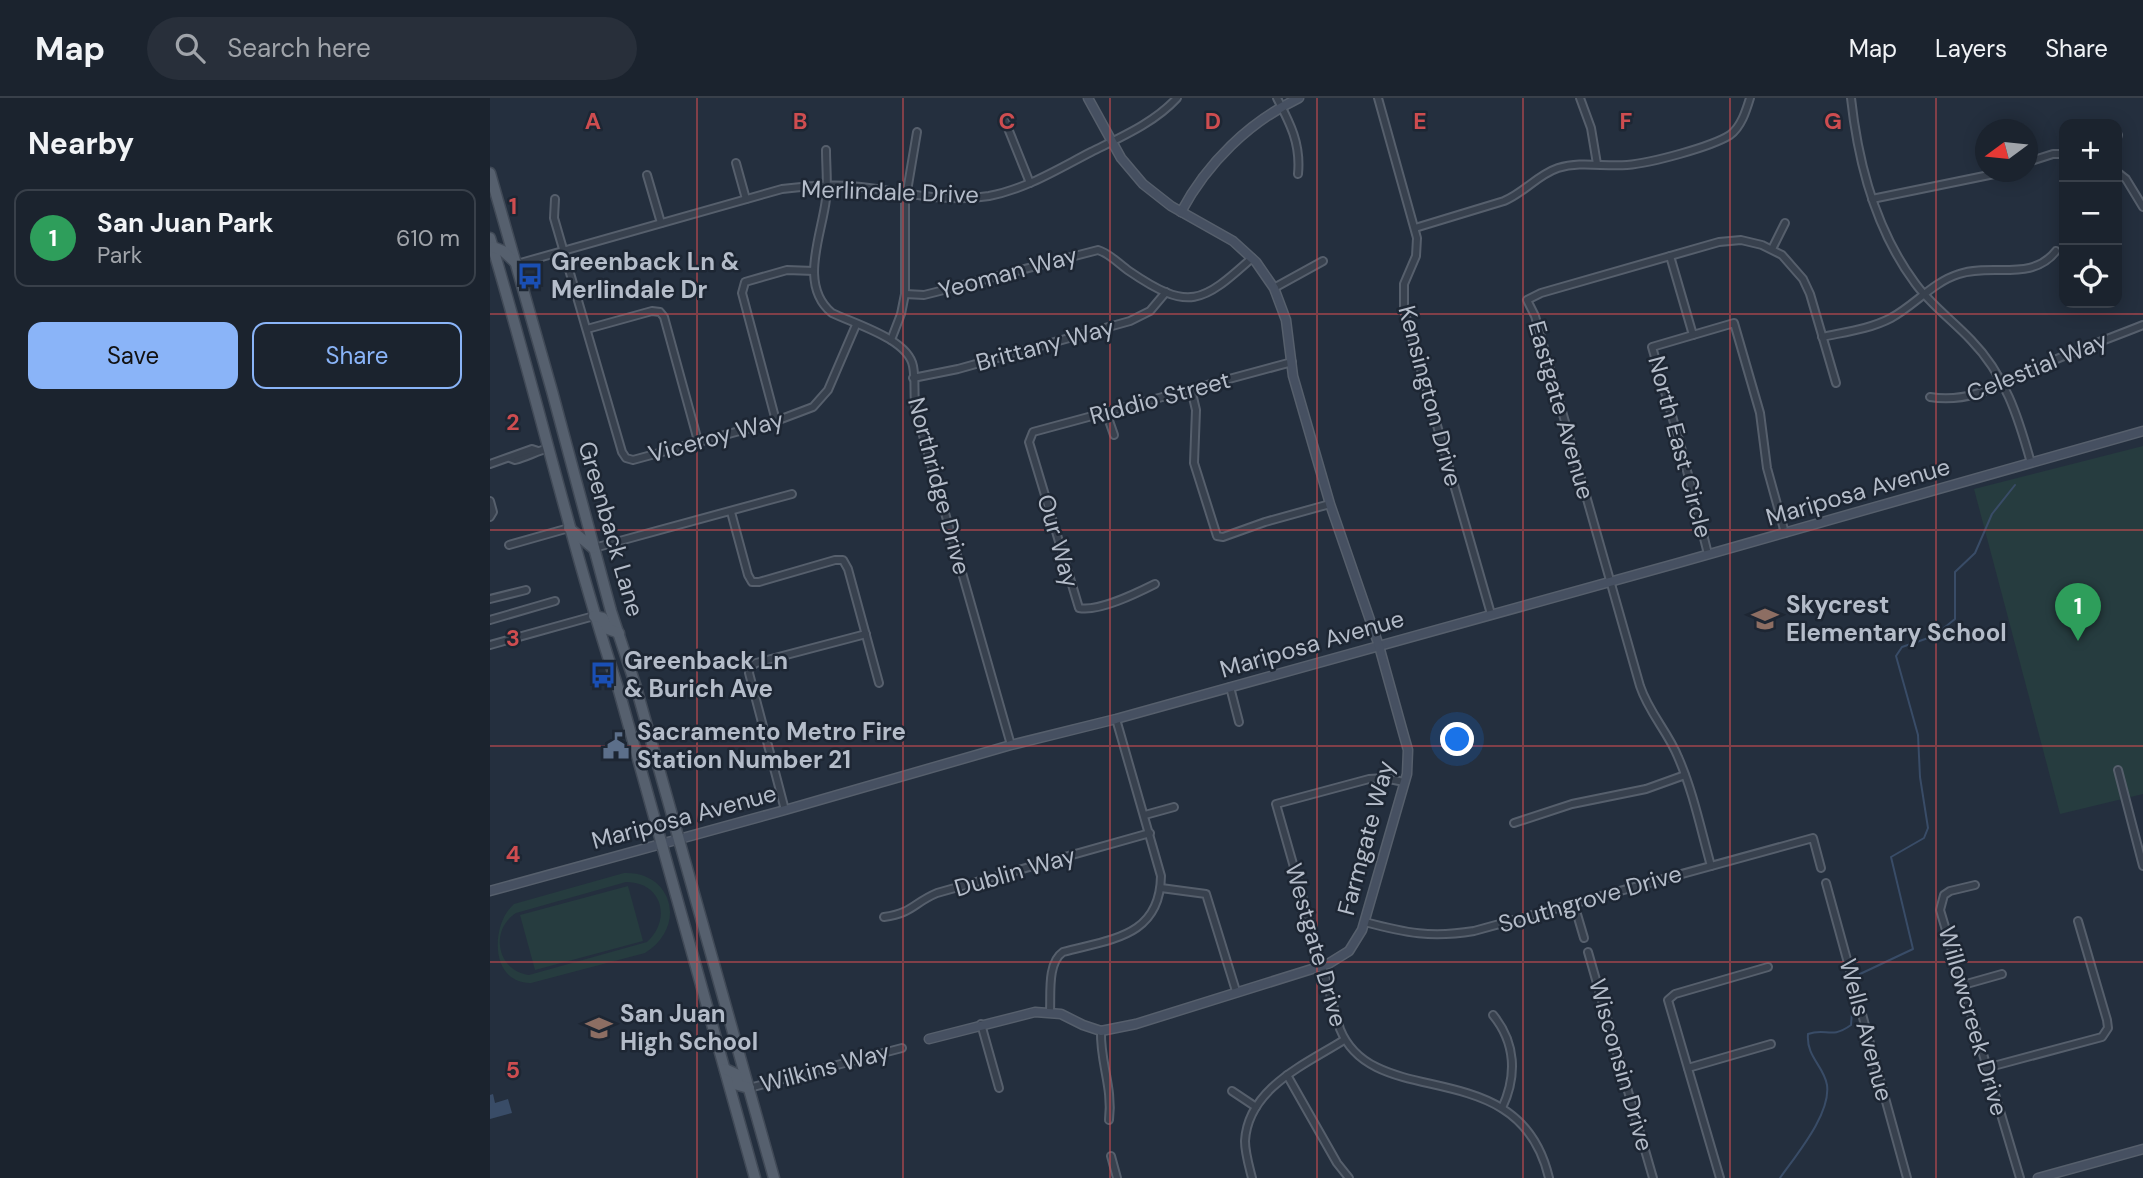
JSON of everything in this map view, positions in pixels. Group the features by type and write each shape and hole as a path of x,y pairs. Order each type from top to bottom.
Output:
{"main road":[{"name":"Greenback Lane","path":"490,173 774,1178"},
{"name":"Greenback Lane","path":"491,242 543,449 630,729 755,1178"},
{"path":"491,242 517,264"},
{"path":"500,271 522,282"},
{"path":"569,528 594,548"},
{"path":"594,616 603,618 608,629 619,633"},
{"path":"630,729 647,724"},
{"path":"725,1069 736,1074 738,1085 749,1088"}],"street":[{"name":"Farmgate Way","path":"1088,98 1126,165 1143,184 1181,212 1220,232 1252,258 1274,288 1288,327 1293,376 1330,504 1379,646 1408,750 1404,782 1364,922 1359,937 1349,951 1322,966 1236,991 1208,1003 1101,1031"},
{"name":"Merlindale Drive","path":"517,264 782,189 859,187 929,198 968,198 999,193 1030,183 1111,141 1157,116 1177,98"},
{"path":"1181,212 1199,182 1234,144 1279,102 1299,98"},
{"name":"Kensington Drive","path":"1378,98 1418,247 1404,284 1404,310 1491,614"},
{"path":"1580,98 1591,128 1597,164"},
{"path":"1415,228 1515,197 1541,176 1559,168 1640,163 1714,142 1731,134 1739,125 1751,98"},
{"path":"1851,98 1858,151 1872,199 1892,246 1924,295 1977,346 2004,384 2019,419 2031,463"},
{"path":"1279,102 1291,124 1298,149 1298,174"},
{"path":"1005,121 1030,183"},
{"path":"891,340 905,294 905,193 917,132"},
{"name":"Northridge Drive","path":"826,150 827,196 814,271 815,289 824,306 856,325 891,340 904,349 913,366 916,411 1011,745"},
{"path":"2038,158 2059,155"},
{"path":"736,163 746,199"},
{"path":"647,175 661,223"},
{"path":"2122,176 2143,207"},
{"path":"1872,199 1975,178"},
{"name":"Viceroy Way","path":"555,199 554,218 563,252 626,458 633,460 802,413 821,400 828,390 856,325"},
{"path":"1772,249 1785,223"},
{"name":"Eastgate Avenue","path":"1711,866 1675,749 1646,702 1535,316 1527,300 1541,293 1730,240 1752,242 1772,249 1790,262 1804,279 1836,383"},
{"name":"Yeoman Way","path":"905,294 924,295 1098,250 1166,292 1186,297 1202,296 1212,292 1252,258"},
{"path":"1822,337 1890,318 1941,282 1961,273 1987,269 2034,268 2043,264 2056,251"},
{"path":"1670,256 1693,335"},
{"path":"1274,288 1323,261"},
{"path":"776,421 742,285 787,270 814,271"},
{"name":"Brittany Way","path":"913,378 958,369 1130,321 1150,311 1166,292"},
{"path":"587,330 652,311 660,312 664,317 698,441"},
{"name":"North East Circle","path":"1708,554 1652,347 1734,323 1760,413 1767,468 1784,533"},
{"name":"Celestial Way","path":"1930,397 1958,400 2004,384 2052,361 2143,325"},
{"name":"Riddio Street","path":"1030,436 1033,432 1292,362"},
{"path":"1191,389 1196,410 1194,463 1217,536 1223,537 1330,504"},
{"path":"1106,412 1114,435"},
{"name":"Mariposa Avenue","path":"490,891 1011,745 1116,719 1379,646 2143,431"},
{"name":"Our Way","path":"1030,436 1029,442 1079,608 1084,610 1115,601 1155,584"},
{"path":"490,464 534,455 543,449"},
{"path":"594,548 792,494"},
{"path":"490,501 493,512 490,517"},
{"path":"731,512 752,582 843,560 848,569 880,683"},
{"path":"509,545 569,528"},
{"path":"490,599 526,590"},
{"path":"490,620 555,601"},
{"path":"490,645 594,616"},
{"path":"785,810 749,673 750,667 756,663 866,634"},
{"path":"1230,687 1239,722"},
{"path":"1050,1012 1057,956 1119,936 1140,925 1152,914 1159,902 1161,876 1116,719"},
{"path":"2118,770 2143,866"},
{"path":"1514,823 1560,807 1646,789 1685,775"},
{"name":"Westgate Drive","path":"1404,782 1384,778 1369,779 1276,804 1344,1040 1360,1059 1376,1069 1472,1094 1502,1108 1532,1138 1544,1160 1549,1178"},
{"path":"1145,815 1174,807"},
{"name":"Dublin Way","path":"884,917 904,914 937,893 1150,834"},
{"path":"2135,838 2143,835"},
{"name":"Southgrove Drive","path":"1364,922 1406,933 1455,934 1484,929 1813,838 1821,868"},
{"name":"Wells Avenue","path":"1826,883 1907,1178"},
{"name":"Willowcreek Drive","path":"1975,886 1950,891 1944,895 1940,905 2020,1178"},
{"path":"1161,888 1206,894 1236,991"},
{"path":"1574,904 1584,938"},
{"path":"1986,1068 2102,1037 2106,1033 2107,1020 2078,921"},
{"name":"Wisconsin Drive","path":"1588,952 1653,1178"},
{"path":"1720,1178 1668,1000 1675,994 1768,967"},
{"path":"1963,985 2002,974"},
{"path":"929,1039 1018,1014 1050,1012 1101,1031 1101,1055 1112,1105 1109,1120"},
{"path":"1493,1015 1509,1042 1513,1065 1510,1087 1502,1108"},
{"path":"981,1024 999,1088"},
{"path":"1252,1178 1245,1142 1256,1107 1265,1094 1287,1075 1344,1040"},
{"path":"1688,1068 1771,1044"},
{"name":"Wilkins Way","path":"749,1088 902,1048"},
{"path":"1287,1075 1337,1163 1349,1178"},
{"path":"1231,1091 1256,1107"},
{"path":"2038,1178 2143,1149"},
{"path":"1111,1156 1117,1178"}],"green space":[{"path":"2143,446 2143,794 2060,814 1974,489"},
{"path":"624,873 640,875 654,881 669,902 670,915 667,929 658,942 645,953 531,983 518,981 508,974 501,964 498,952 501,925 514,904","holes":["626,882 638,884 655,895 661,913 655,933 647,942 529,975 509,966 504,958 500,948 502,929 516,913"]},
{"path":"628,886 643,941 535,970 520,915"}],"water":[{"path":"493,1094 495,1103 508,1099 512,1113 490,1119 490,1095"}],"waterway":[{"path":"1858,982 1860,974 1913,949 1891,857 1924,838 1928,828 1920,777 1918,735 1896,656 1902,647 1934,636 1955,619 1955,572 1975,553 1992,514 2015,485"},
{"path":"1780,1178 1811,1134 1824,1109 1827,1096 1825,1078 1812,1055 1808,1034 1838,1032 1851,1025 1853,999"}],"place":[{"name":"Greenback Ln & Merlindale Dr","path":"530,276"},
{"name":"Skycrest Elementary School","path":"1765,619"},
{"name":"San Juan Park","path":"2078,641"},
{"name":"Greenback Ln & Burich Ave","path":"603,675"},
{"name":"Sacramento Metro Fire Station Number 21","path":"616,746"},
{"name":"San Juan High School","path":"599,1028"}]}
